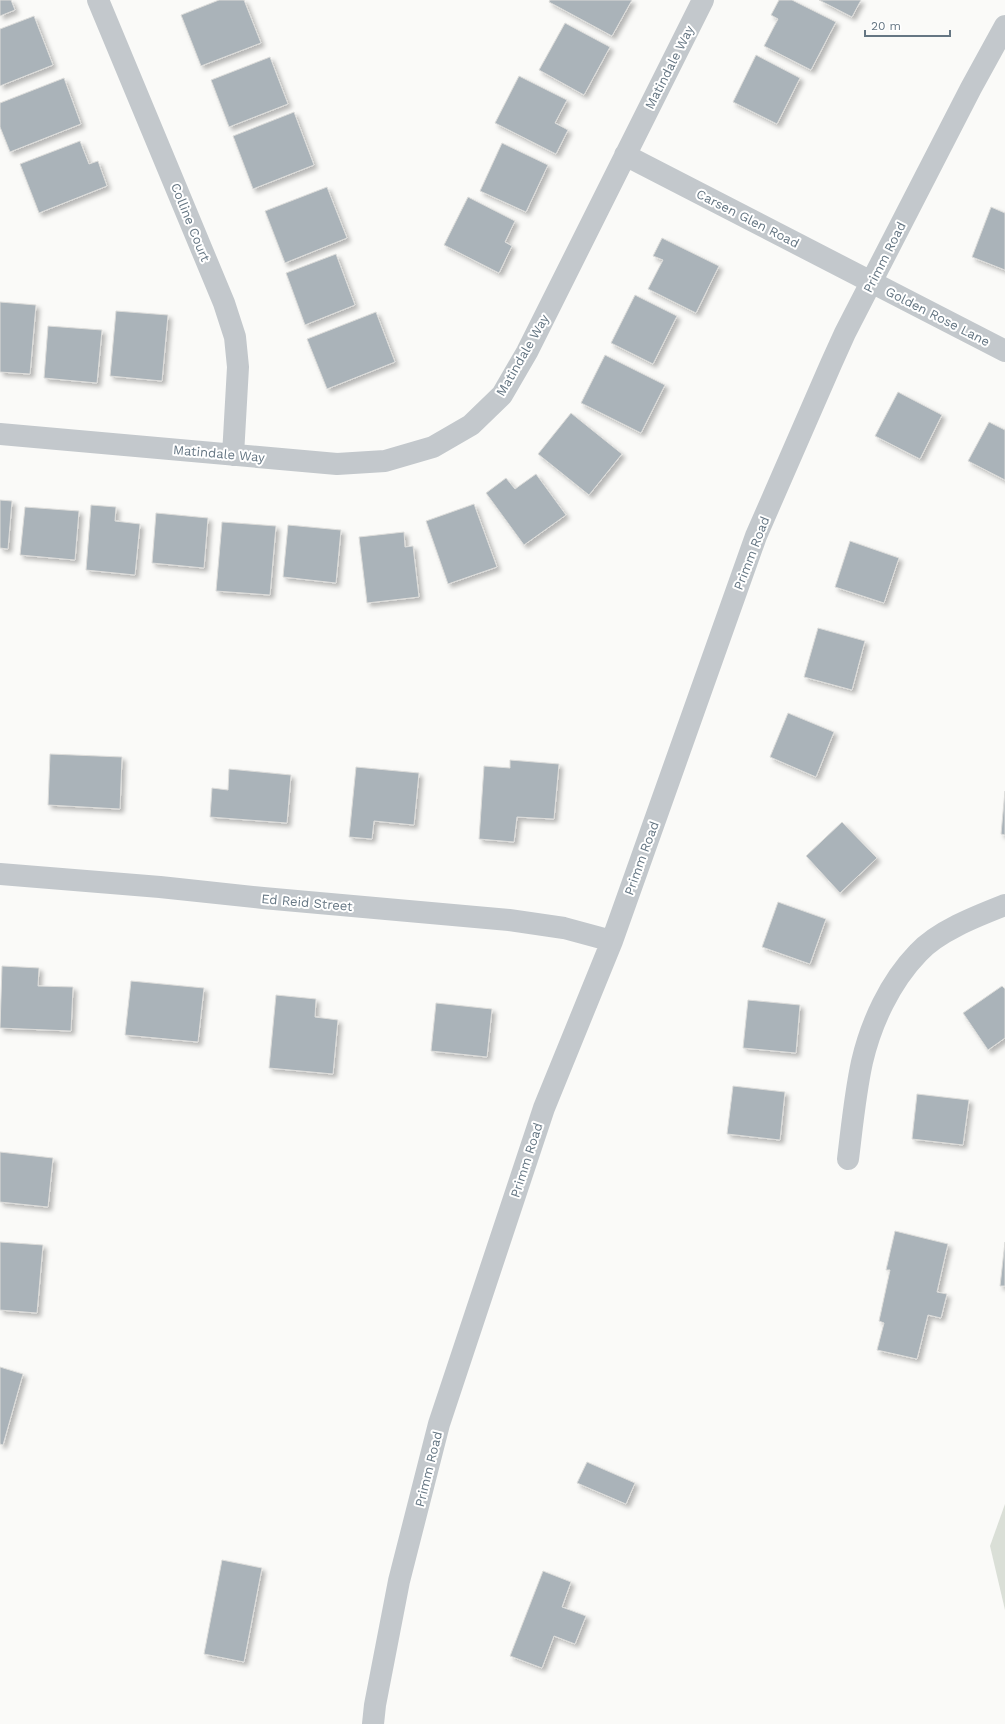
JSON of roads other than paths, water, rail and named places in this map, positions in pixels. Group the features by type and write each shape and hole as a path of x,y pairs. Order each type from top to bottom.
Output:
{"street":[{"name":"Colline Court","path":"98,0 224,304 234,337 238,367 233,455"},
{"name":"Matindale Way","path":"0,434 337,464 385,461 433,447 471,425 502,395 526,352 703,0"},
{"name":"Primm Road","path":"373,1724 375,1705 399,1581 439,1424 544,1108 612,941 756,536 830,364 871,281 1005,26"},
{"name":"Carsen Glen Road","path":"625,156 871,281"},
{"name":"Golden Rose Lane","path":"871,281 1005,351"},
{"name":"Ed Reid Street","path":"0,874 160,887 263,898 510,920 564,928 612,941"},
{"path":"848,1159 862,1062 874,1023 891,988 918,952 944,932 979,915 1005,905"}]}
